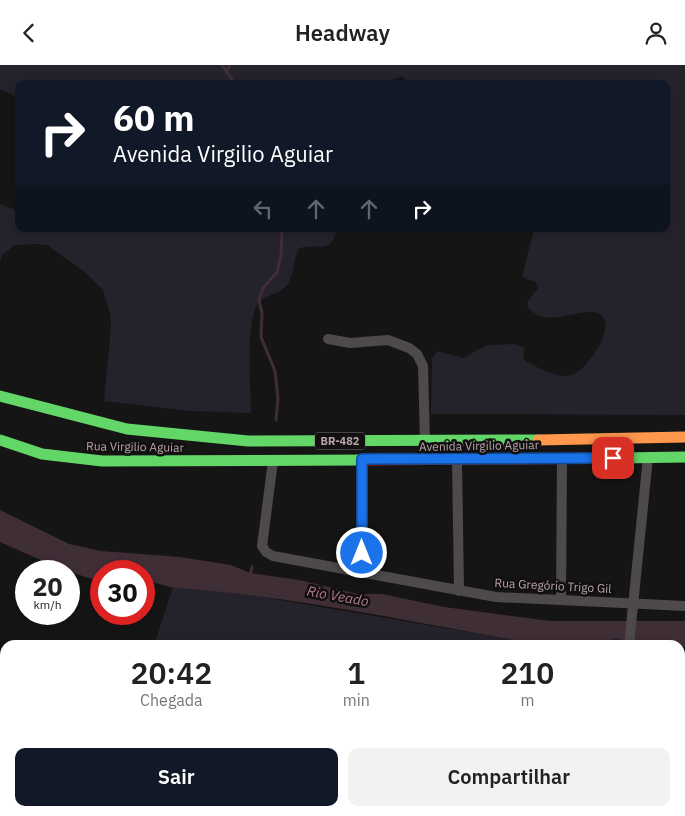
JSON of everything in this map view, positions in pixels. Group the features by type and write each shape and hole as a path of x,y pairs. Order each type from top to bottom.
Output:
{"main road":[{"name":"BR-482","path":"0,396 91,421 171,435 248,441 425,442 685,437"},
{"name":"Rua Virgilio Aguiar","path":"0,440 38,453 105,462 273,461"},
{"name":"Avenida Virgilio Aguiar","path":"273,461 362,459 457,461 685,457"}],"street":[{"path":"328,339 350,343 388,340 409,348 417,354 423,366 425,442"},
{"path":"629,640 630,615 648,457"},
{"path":"362,459 362,572"},
{"path":"561,600 562,459"},
{"name":"Rua Gregório Trigo Gil","path":"273,461 262,546 266,552 273,556 496,597 685,606"},
{"path":"457,461 459,591"}],"shaded area":[{"path":"0,65 685,65 685,415 431,414 432,358 437,351 463,358 487,345 514,344 525,348 523,358 527,362 548,372 565,376 577,372 595,353 605,328 604,319 598,313 589,312 552,318 543,317 527,306 528,301 538,288 535,282 522,277 533,232 670,232 670,80 406,80 402,76 392,80 15,80 15,96 0,89"},
{"path":"0,204 15,210 15,232 336,232 331,242 327,245 300,248 297,252 292,275 285,288 260,301 257,305 253,315 250,342 251,413 191,411 104,401 111,327 110,313 103,290 86,273 47,245 15,245 2,255 0,263"},
{"path":"173,587 245,594 514,640 156,640"}],"water":[{"name":"Rio Veado","path":"0,510 69,544 101,551 180,557 231,565 250,573 299,580 358,594 382,594 444,607 550,621 685,621 685,640 620,640 617,638 611,640 514,640 304,603 173,587 155,583 155,560 90,560 90,578 80,575 80,560 41,560 0,541"}],"waterway":[{"path":"222,65 232,80"},
{"path":"226,72 230,65"},
{"path":"276,420 278,399 275,371 261,337 262,313 259,300 263,288 277,272 281,255 282,232"},
{"path":"250,576 252,567"}],"traffic: fast":[{"path":"0,396 127,429 248,441 538,440"},
{"path":"0,440 42,454 102,461 367,460"},
{"path":"620,458 685,457"}],"traffic: slow":[{"path":"538,440 685,437"}],"traffic: jam":[{"path":"367,460 620,458"}],"route":[{"path":"362,553 362,459 457,461 613,458"}]}
